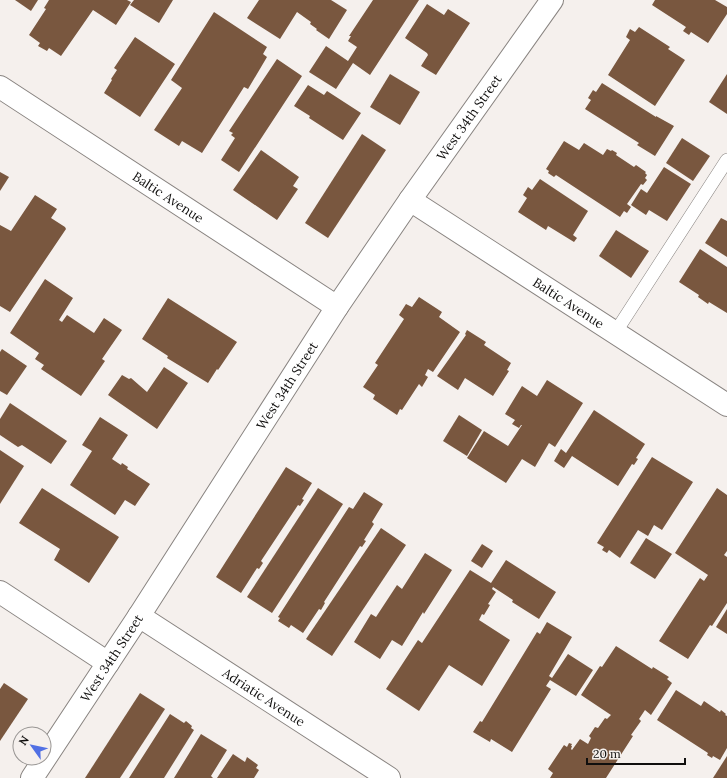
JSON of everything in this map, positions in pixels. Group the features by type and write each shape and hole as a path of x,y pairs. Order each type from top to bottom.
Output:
{"street":[{"name":"West 34th Street","path":"32,778 139,616 337,307 410,200 551,0"},
{"name":"Baltic Avenue","path":"0,86 337,307"},
{"name":"Baltic Avenue","path":"410,200 727,405"},
{"path":"0,592 108,663"},
{"name":"Adriatic Avenue","path":"139,616 389,778"}],"lane":[{"path":"615,333 727,160"}],"building":[{"path":"15,0 38,0 31,11"},
{"path":"49,0 127,0 131,2 116,25 93,10 61,56 49,48 47,51 38,46 40,43 29,35 46,9 44,8"},
{"path":"134,0 173,0 159,23 130,5"},
{"path":"259,0 331,0 347,10 329,39 316,30 317,29 310,24 311,22 297,12 280,39 247,18"},
{"path":"373,0 419,0 370,75 353,63 336,89 309,72 326,46 348,61 357,47 348,41 351,36 349,36"},
{"path":"655,0 715,0 727,7 727,14 708,43 691,32 689,35 683,31 686,27 652,5"},
{"path":"427,4 444,15 448,9 470,23 436,75 421,66 428,55 427,53 405,38"},
{"path":"214,12 267,47 263,54 267,57 248,89 244,87 202,153 182,141 179,146 154,130 182,88 171,80"},
{"path":"639,27 670,47 668,49 685,60 655,106 608,75 630,40 626,37 630,29 635,32"},
{"path":"135,37 175,64 140,117 104,93 117,70 114,68"},
{"path":"277,59 302,76 239,172 221,160 235,138 231,135 233,133 229,131"},
{"path":"390,74 420,92 400,125 370,107"},
{"path":"727,74 727,114 709,102"},
{"path":"602,83 656,117 674,126 655,156 637,145 639,143 585,109 591,100 588,98 593,90 596,92"},
{"path":"308,85 324,95 327,91 361,113 343,140 309,118 310,116 294,106"},
{"path":"362,134 386,150 328,238 305,223"},
{"path":"682,138 710,156 693,181 666,163"},
{"path":"564,141 579,150 584,143 603,155 607,149 612,150 617,153 616,155 634,167 636,165 646,172 645,173 647,175 645,178 647,180 643,185 641,184 627,204 631,207 627,213 624,211 620,217 556,175 554,177 548,173 549,171 546,169"},
{"path":"261,150 299,177 293,186 298,189 277,220 233,190"},
{"path":"664,167 691,184 667,221 649,210 646,215 631,205 641,189 647,193"},
{"path":"0,172 9,177 0,191"},
{"path":"540,179 588,211 573,235 577,238 574,242 548,226 546,230 518,212 527,198 523,195 528,187 532,190"},
{"path":"35,195 57,209 51,218 66,229 10,312 0,306 0,225 11,231"},
{"path":"721,218 727,221 727,257 705,243"},
{"path":"616,230 649,251 631,278 599,256"},
{"path":"700,249 727,267 727,313 709,302 708,304 698,297 699,295 679,282"},
{"path":"45,279 73,298 59,320 62,322 67,315 94,333 104,318 122,330 102,359 105,361 81,396 41,369 44,365 35,359 39,353 10,333"},
{"path":"419,297 442,312 439,317 460,332 433,372 428,369 425,375 428,377 422,387 419,384 397,415 373,399 375,395 363,387 378,365 375,363 404,319 399,315 406,304 412,307"},
{"path":"168,298 237,342 208,383 167,358 168,356 142,339"},
{"path":"467,330 486,342 484,345 511,363 507,370 509,371 493,396 465,378 458,390 437,376 466,335"},
{"path":"2,349 27,366 7,395 0,391 0,352"},
{"path":"164,367 188,383 157,429 108,395 122,375 129,379 131,378 147,392"},
{"path":"547,380 583,403 555,447 549,443 535,467 522,459 506,483 467,458 484,431 508,446 522,425 519,428 512,424 515,420 505,414 522,386 537,396"},
{"path":"10,403 67,441 51,464 22,445 18,447 0,435 0,419"},
{"path":"594,410 645,444 636,458 638,459 634,465 632,464 618,486 572,456 564,468 554,461 561,449 566,453"},
{"path":"459,415 482,430 467,456 443,441"},
{"path":"100,417 128,435 112,459 121,465 122,463 128,467 127,469 150,484 135,506 125,500 115,515 70,485 92,451 82,445"},
{"path":"0,450 24,466 0,504"},
{"path":"652,457 693,482 662,530 654,525 648,536 638,530 620,558 609,550 607,553 602,550 604,547 597,543"},
{"path":"286,467 312,483 302,499 304,500 300,506 298,505 261,561 263,563 259,569 257,568 241,593 216,577"},
{"path":"42,488 119,537 89,583 54,560 60,549 19,523"},
{"path":"318,488 343,504 272,613 247,597"},
{"path":"717,488 727,495 727,551 724,555 727,557 727,603 712,626 710,625 688,659 659,641 700,578 704,581 708,575 675,553"},
{"path":"364,492 383,504 372,522 374,524 364,540 366,541 362,547 360,546 324,602 325,603 321,610 319,609 303,633 291,625 289,628 278,621 280,618 278,617 349,507 353,509"},
{"path":"381,528 406,545 332,656 306,639"},
{"path":"646,538 672,554 655,579 630,563"},
{"path":"482,544 493,551 482,568 471,561"},
{"path":"425,553 452,570 402,646 392,640 380,659 354,642 371,614 376,617 397,585 402,589"},
{"path":"506,560 556,592 539,619 512,602 513,600 493,587 492,589 496,592 488,604 490,605 484,615 482,614 479,620 510,640 482,686 449,665 419,711 386,689 418,640 422,643 470,570 491,583"},
{"path":"727,609 727,634 716,627"},
{"path":"547,622 572,637 549,676 552,678 568,654 593,670 576,696 550,680 546,686 551,689 512,752 491,739 490,742 473,732 480,721 482,722 537,632 540,634"},
{"path":"616,646 652,669 653,667 669,677 667,679 672,683 651,715 645,710 639,719 641,721 631,735 633,736 606,778 550,778 553,773 548,769 564,745 567,747 569,743 572,744 572,750 580,739 588,744 591,738 589,736 595,727 598,728 605,718 607,719 611,715 581,695 600,666 602,667"},
{"path":"4,683 28,699 0,741 0,689"},
{"path":"676,690 701,706 704,701 720,712 721,710 726,714 727,748 720,760 713,756 712,758 707,755 708,753 657,720"},
{"path":"140,693 165,709 120,778 85,778"},
{"path":"170,714 184,723 186,721 194,730 164,778 129,778"},
{"path":"201,734 227,750 211,776 213,778 174,778"},
{"path":"233,754 245,762 247,757 258,765 256,768 259,770 254,778 217,778"},
{"path":"727,756 727,778 713,778"}]}
